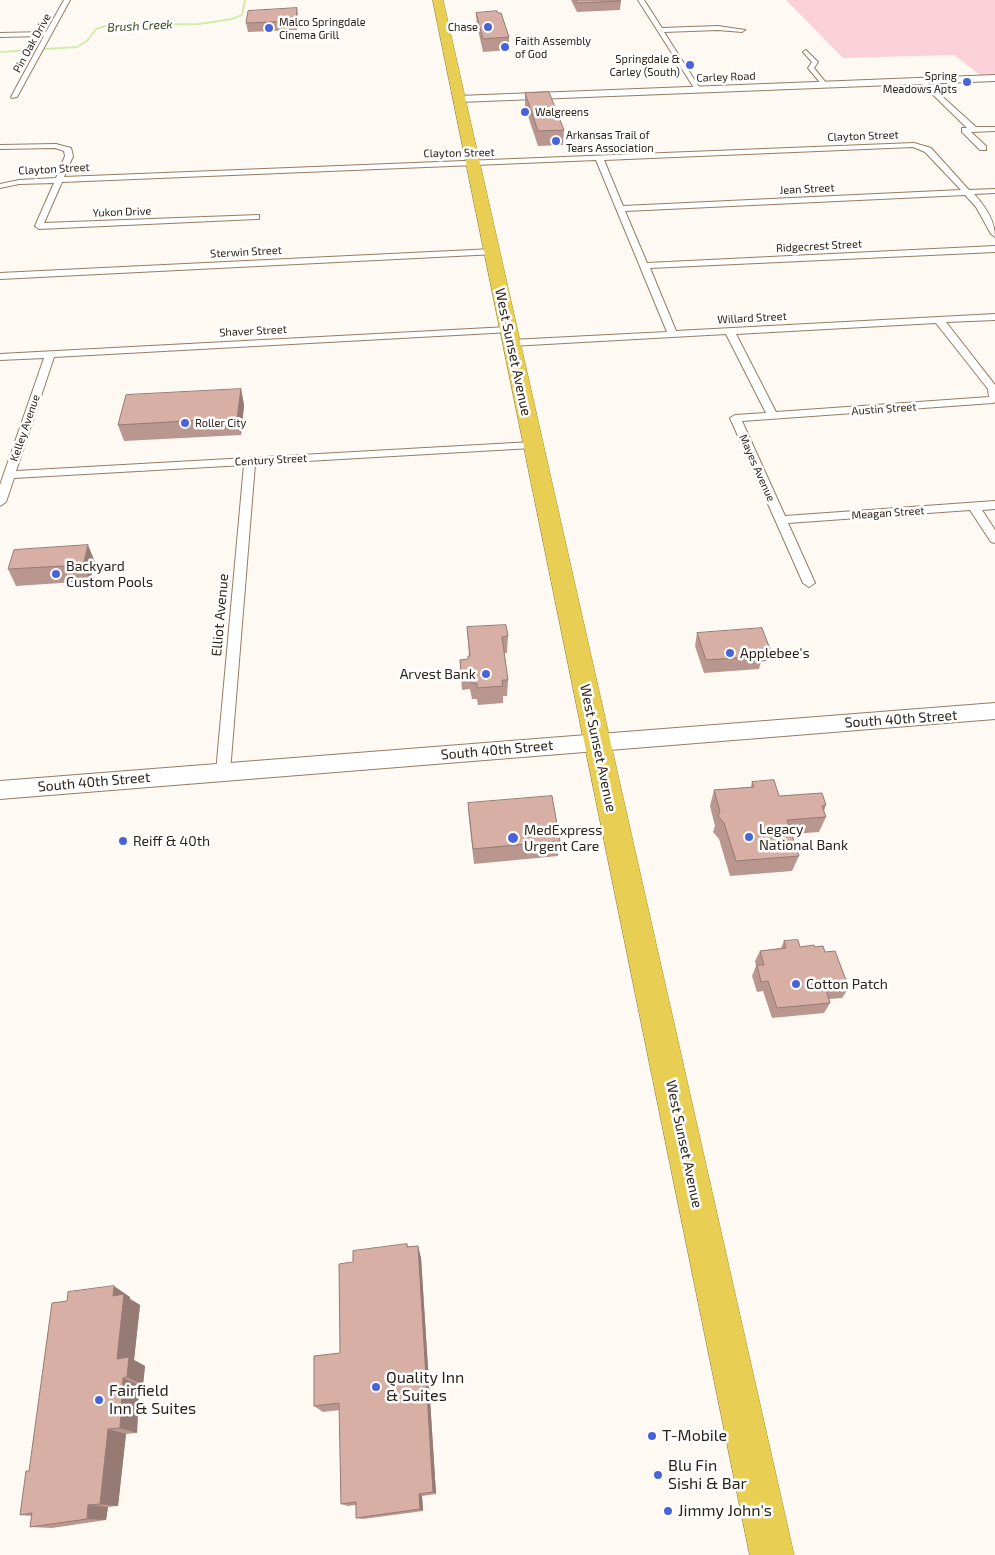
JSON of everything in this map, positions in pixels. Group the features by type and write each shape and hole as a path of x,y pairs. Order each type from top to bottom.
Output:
{"highway":[{"name":"West Sunset Avenue","path":"438,0 472,163 493,252 532,445 772,1555"}],"street":[{"name":"Pin Oak Drive","path":"14,96 68,0"},
{"path":"641,0 698,90"},
{"path":"660,30 718,28 742,30"},
{"path":"0,35 49,34"},
{"path":"806,52 815,62 811,68 825,85"},
{"name":"Carley Road","path":"459,99 922,81 993,80"},
{"path":"922,81 974,130"},
{"path":"984,148 965,130 995,129"},
{"path":"0,147 45,145 68,150 69,156 58,180"},
{"name":"Clayton Street","path":"0,186 19,182 58,180 919,146 928,150 967,192"},
{"path":"599,158 673,335"},
{"name":"Yukon Drive","path":"58,180 39,226 256,217"},
{"name":"Jean Street","path":"620,209 995,191"},
{"path":"967,192 985,213 995,234"},
{"name":"Ridgecrest Street","path":"644,266 995,249"},
{"name":"Sterwin Street","path":"0,276 493,252"},
{"name":"Willard Street","path":"510,337 673,335 995,317"},
{"path":"939,320 993,389 994,398"},
{"path":"730,332 773,416"},
{"name":"Shaver Street","path":"0,357 510,337"},
{"name":"Kelley Avenue","path":"0,502 50,354"},
{"name":"Austin Street","path":"773,416 982,403 994,398"},
{"name":"Mayes Avenue","path":"773,416 735,418 808,583"},
{"name":"Century Street","path":"9,475 532,445"},
{"name":"Elliot Avenue","path":"223,772 250,461"},
{"name":"Meagan Street","path":"780,520 995,505"},
{"path":"974,507 995,539"},
{"name":"South 40th Street","path":"0,790 995,711"}],"shaded area":[{"path":"786,0 995,0 995,75 980,75 954,55 843,58"}],"building":[{"path":"576,0 620,0 621,1 578,3"},
{"path":"297,8 296,21 246,23 248,11"},
{"path":"497,11 501,13 509,37 483,39 476,13"},
{"path":"549,92 564,130 538,131 525,93"},
{"path":"241,389 237,418 118,425 126,395"},
{"path":"88,545 83,565 8,569 14,550"},
{"path":"506,625 508,636 502,637 508,680 502,680 503,686 477,688 477,683 471,683 470,673 461,673 460,660 468,659 468,656 470,656 467,627"},
{"path":"762,628 770,649 760,649 763,656 706,660 697,633"},
{"name":"Legacy National Bank","path":"774,780 779,796 822,793 826,805 822,806 826,817 787,820 799,856 736,861 724,823 718,816 720,811 714,790 754,787 752,782"},
{"name":"MedExpress Urgent Care","path":"552,796 560,841 473,849 468,803"},
{"name":"Cotton Patch","path":"798,940 800,947 823,946 825,952 835,951 849,988 826,990 830,1003 777,1008 768,981 761,982 757,965 764,965 760,951 786,948 784,941"},
{"name":"Quality Inn & Suites","path":"407,1244 407,1247 418,1246 433,1492 419,1494 420,1509 356,1518 356,1502 341,1504 339,1403 314,1406 314,1356 340,1353 339,1264 353,1262 353,1251"},
{"name":"Fairfield Inn & Suites","path":"114,1286 113,1296 124,1294 117,1359 129,1357 127,1377 123,1378 120,1428 108,1429 100,1504 88,1505 87,1519 30,1527 32,1513 20,1515 26,1471 29,1471 52,1303 67,1301 68,1292"}],"waterway":[{"name":"Brush Creek","path":"0,52 77,47 87,41 96,29 109,25 199,24 232,19 242,15 245,0"}],"place":[{"name":"Chase","path":"488,27"},
{"name":"Malco Springdale Cinema Grill","path":"269,28"},
{"name":"Faith Assembly of God","path":"505,47"},
{"name":"Springdale & Carley (South)","path":"690,65"},
{"name":"Spring Meadows Apts","path":"967,82"},
{"name":"Walgreens","path":"525,112"},
{"name":"Arkansas Trail of Tears Association","path":"556,141"},
{"name":"Roller City","path":"185,423"},
{"name":"Backyard Custom Pools","path":"56,574"},
{"name":"Applebee's","path":"730,653"},
{"name":"Arvest Bank","path":"486,674"},
{"name":"Legacy National Bank","path":"749,837"},
{"name":"MedExpress Urgent Care","path":"513,838"},
{"name":"Reiff & 40th","path":"123,841"},
{"name":"Cotton Patch","path":"796,984"},
{"name":"Quality Inn & Suites","path":"376,1387"},
{"name":"Fairfield Inn & Suites","path":"99,1400"},
{"name":"T-Mobile","path":"652,1436"},
{"name":"Blu Fin Sishi & Bar","path":"658,1475"},
{"name":"Jimmy John's","path":"668,1511"}]}
